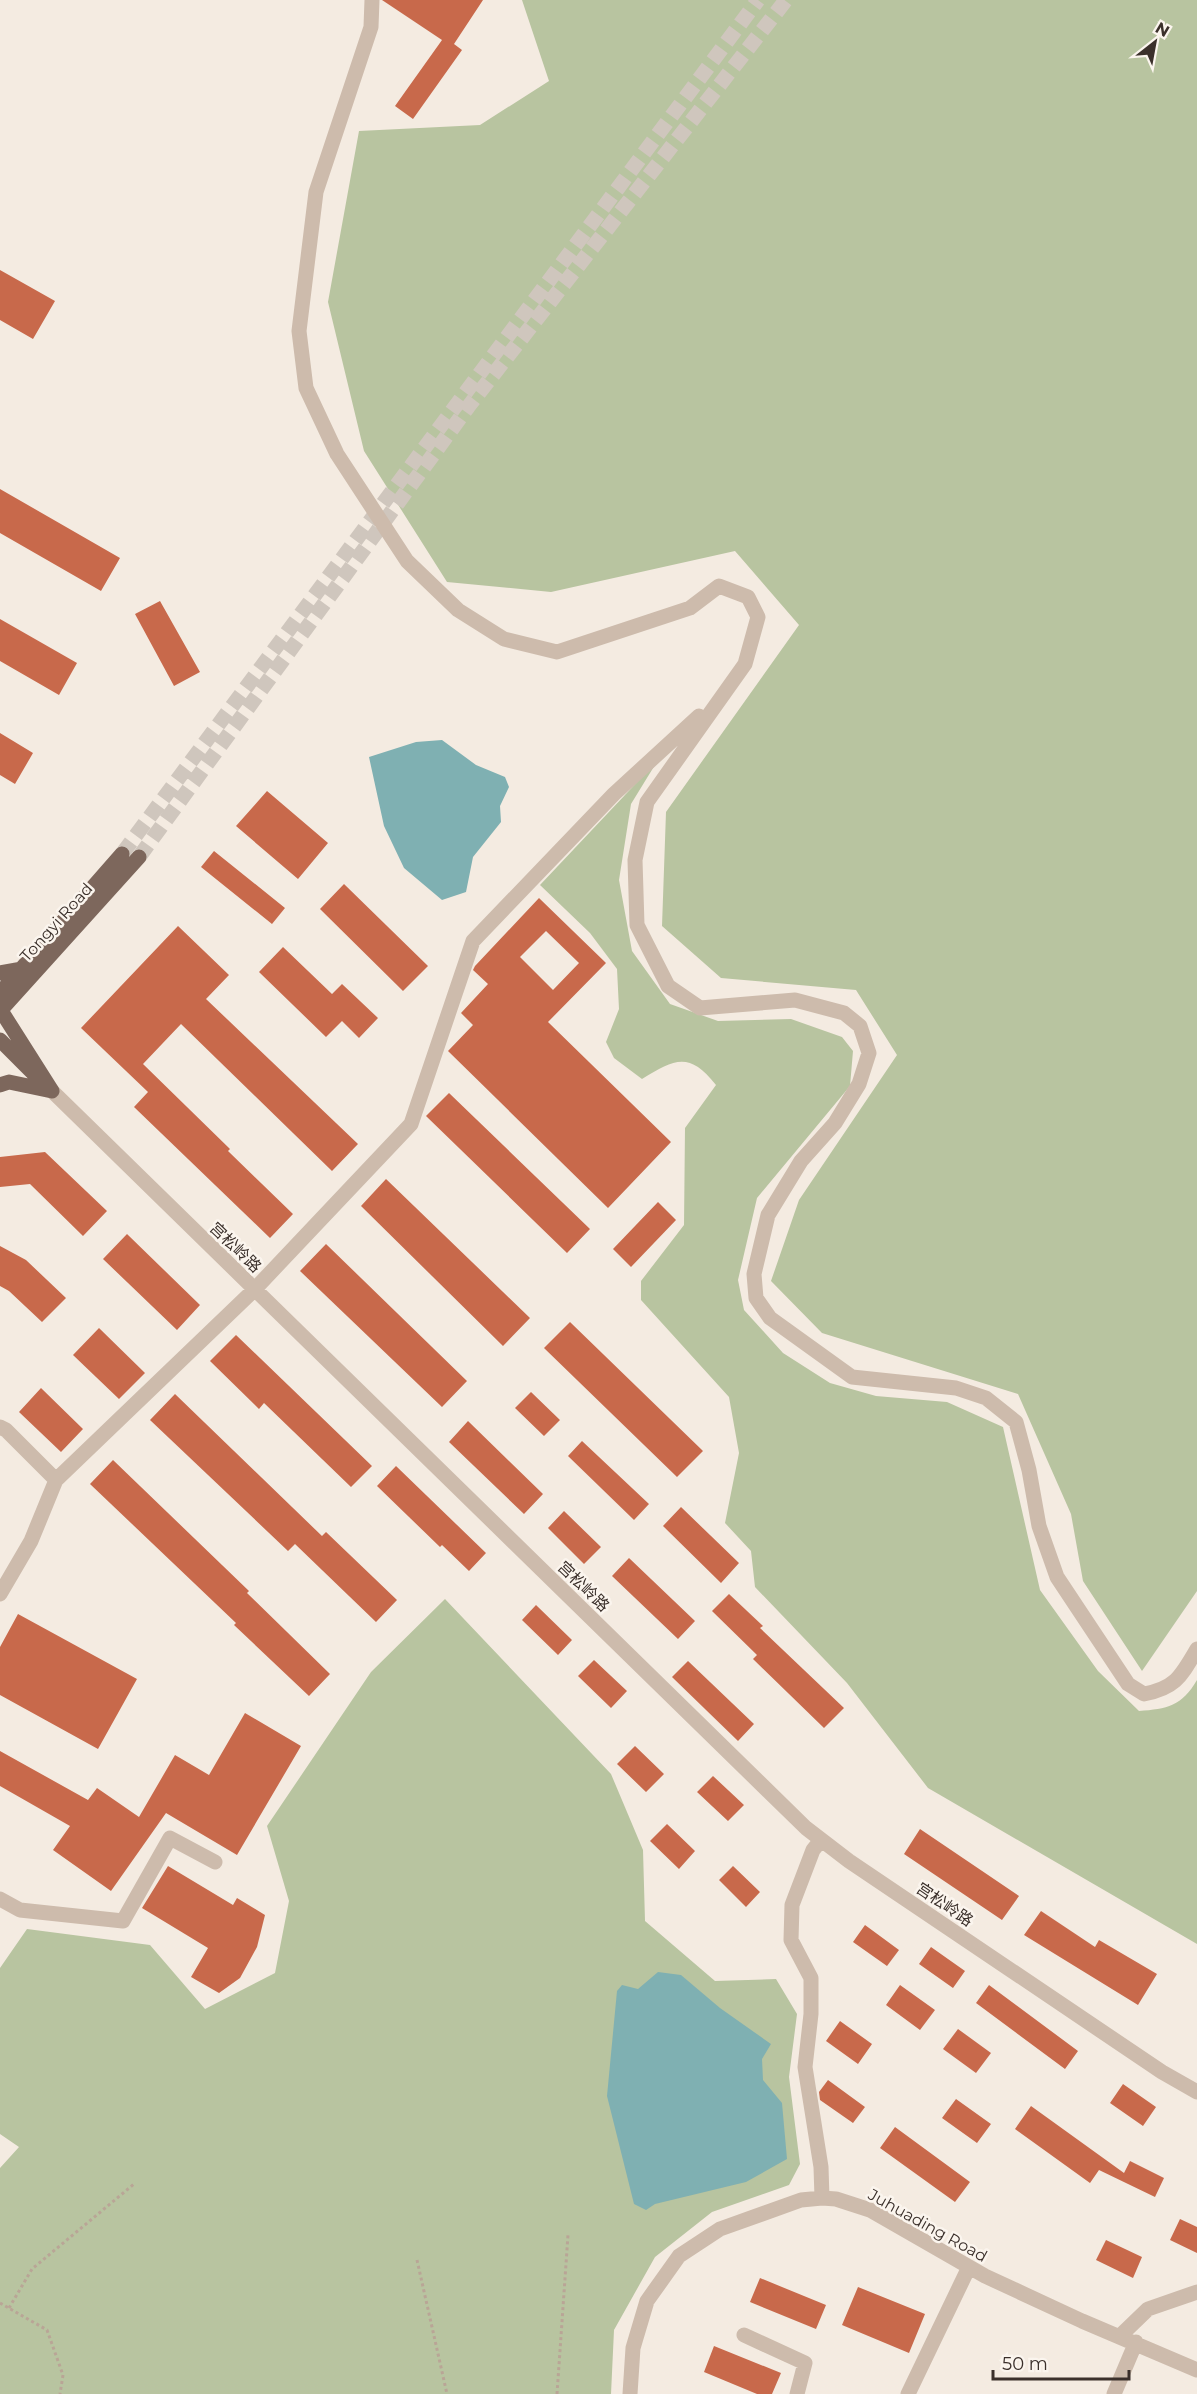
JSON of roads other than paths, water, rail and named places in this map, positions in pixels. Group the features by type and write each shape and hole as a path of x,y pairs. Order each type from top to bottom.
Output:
{"main road":[{"name":"Tongyi Road","path":"0,993 122,854"},
{"name":"Tongyi Road","path":"0,1010 139,857"},
{"path":"0,973 21,969"},
{"path":"0,1010 52,1091"},
{"name":"宫松岭路","path":"0,1040 52,1091"},
{"path":"0,1085 9,1082 52,1091"}],"street":[{"path":"372,0 371,27 315,192 299,331 306,388 337,454 407,561 458,610 504,639 557,652 690,608 719,586 748,597 758,617 745,664 647,802 635,860 637,925 668,986 700,1008 795,1000 844,1013 860,1026 869,1053 859,1084 835,1123 801,1161 768,1215 754,1274 756,1298 770,1318 852,1377 956,1388 986,1398 1016,1422 1029,1470 1039,1527 1057,1577 1128,1684 1144,1694 1162,1691 1179,1680 1197,1649"},
{"path":"0,1594 32,1541 57,1480 254,1290 411,1124 473,941 614,794 694,722 745,664"},
{"name":"宫松岭路","path":"52,1091 821,1840 849,1862 1162,2072 1197,2092"},
{"path":"0,1427 6,1430 57,1480"},
{"path":"0,1899 20,1911 123,1921 170,1838 215,1862"},
{"path":"821,1840 813,1850 792,1905 791,1940 811,1977 811,2014 805,2067 821,2167 822,2198"},
{"name":"Juhuading Road","path":"630,2394 633,2348 647,2301 679,2256 720,2229 801,2200 822,2198 836,2199 870,2210 969,2266 1071,2316 1197,2370"},
{"path":"908,2394 969,2266"},
{"path":"1120,2336 1148,2309 1197,2292"},
{"path":"744,2335 805,2363 797,2394"},
{"path":"1114,2394 1136,2342"}],"water":[{"path":"442,740 476,765 505,777 509,787 500,806 501,822 473,857 466,892 442,900 404,868 384,826 369,757 416,742"},
{"path":"658,1972 681,1975 720,2008 771,2044 762,2059 763,2080 782,2103 787,2159 746,2182 655,2204 646,2210 634,2204 607,2096 617,1991 622,1985 638,1989"}],"tunnel":[{"path":"122,854 758,0"},
{"path":"139,857 468,407 786,0"}]}
